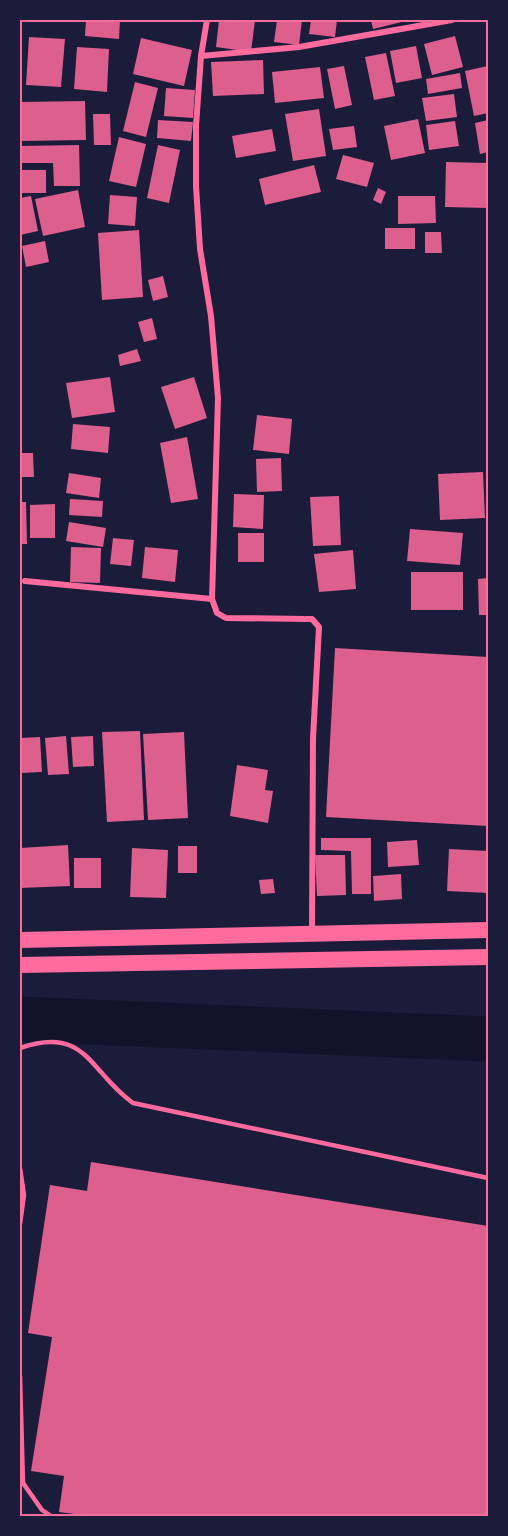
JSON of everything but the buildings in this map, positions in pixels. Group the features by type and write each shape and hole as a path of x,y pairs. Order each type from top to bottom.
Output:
{"highway":[{"path":"20,940 489,930"},
{"path":"20,965 489,957"}],"street":[{"path":"207,20 201,56 196,126 196,186 218,398 212,599 215,610 226,618 312,619 319,627 313,739 312,933"},
{"path":"201,56 298,47 452,20"},
{"path":"25,581 212,599"}],"lane":[{"path":"20,1048 47,1043 74,1046 86,1054 122,1095 133,1103 489,1178"},
{"path":"20,1168 24,1195 20,1224"},
{"path":"20,1376 23,1482 42,1510 51,1516"}],"waterway":[{"path":"20,1019 488,1039"}]}
